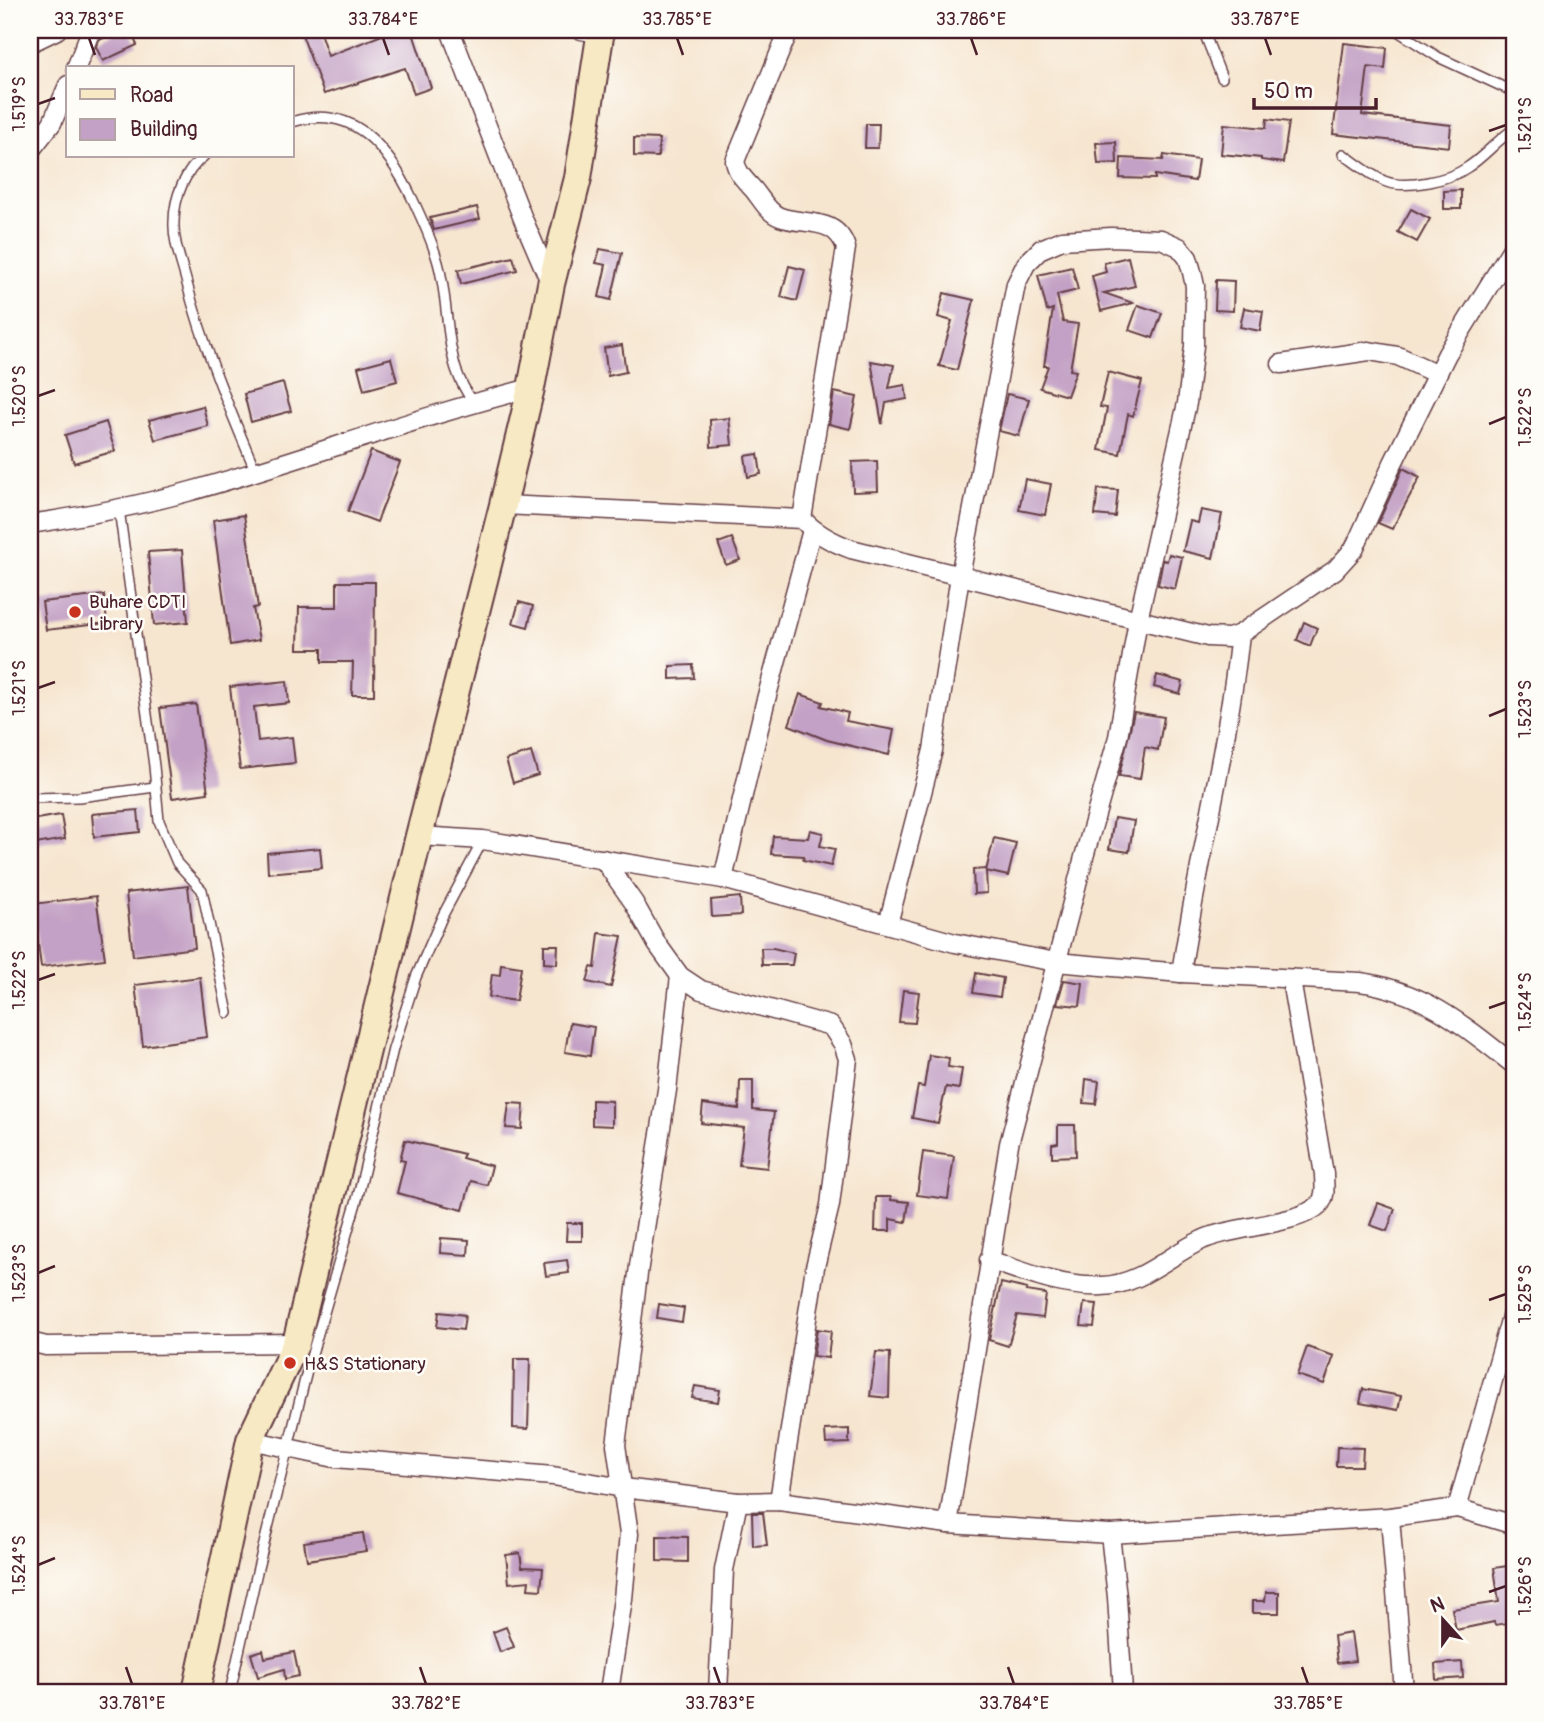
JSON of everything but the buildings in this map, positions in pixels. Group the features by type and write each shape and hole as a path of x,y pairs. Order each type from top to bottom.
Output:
{"main road":[{"path":"196,1692 250,1440 296,1343 419,836 503,505 531,388 551,284 578,178 594,31"}],"street":[{"path":"30,43 57,30"},
{"path":"77,66 91,30"},
{"path":"450,30 551,284"},
{"path":"723,878 807,525 846,248 840,235 830,227 772,213 740,174 736,161 789,30"},
{"path":"30,151 52,123 66,90"},
{"path":"888,924 933,751 960,576 1016,284 1026,264 1041,248 1062,240 1111,237 1161,239 1179,247 1190,265 1195,286 1194,346 1187,403 1138,620 1118,737 1009,1143 948,1524"},
{"path":"503,505 807,525 830,541 850,549 1209,637 1229,638 1240,634 1335,570 1354,549 1437,374 1514,245"},
{"path":"1281,364 1369,351 1398,356 1437,374"},
{"path":"30,524 119,509 256,472 472,402 531,388"},
{"path":"1181,974 1191,904 1235,683 1240,634"},
{"path":"419,836 483,840 723,878 955,943 1056,962 1181,974 1360,982 1386,986 1419,998 1463,1024 1514,1065"},
{"path":"603,859 680,976 701,990 831,1026 843,1044 848,1059 830,1205 816,1266 779,1501"},
{"path":"609,1692 628,1547 628,1520 617,1455 619,1419 639,1266 667,1090 680,976"},
{"path":"989,1260 1062,1285 1123,1284 1203,1240 1239,1229 1281,1221 1318,1206 1324,1196 1324,1174 1291,980"},
{"path":"1457,1508 1514,1306"},
{"path":"30,1342 46,1346 296,1343"},
{"path":"250,1440 370,1462 515,1472 738,1502 779,1501 948,1524 1110,1534 1390,1517 1457,1508 1514,1525"},
{"path":"718,1692 724,1570 738,1502"},
{"path":"1390,1517 1404,1692"},
{"path":"1110,1534 1123,1692"}],"lane":[{"path":"1203,30 1222,78"},
{"path":"1396,30 1438,57 1514,92"},
{"path":"294,122 318,117 332,118 353,126 374,139 392,160 438,259 454,360 472,402"},
{"path":"1343,154 1387,182 1416,183 1459,173 1471,166 1498,139 1514,129"},
{"path":"202,158 178,191 175,238 211,365 256,472"},
{"path":"119,509 159,821 177,863 202,890 228,1013"},
{"path":"30,798 79,797 155,787"},
{"path":"230,1692 307,1371 358,1196 382,1087 403,1016 443,915 483,840"}],"place":[{"name":"Buhare CDTI Library","path":"75,612"},
{"name":"H&S Stationary","path":"290,1363"}]}
